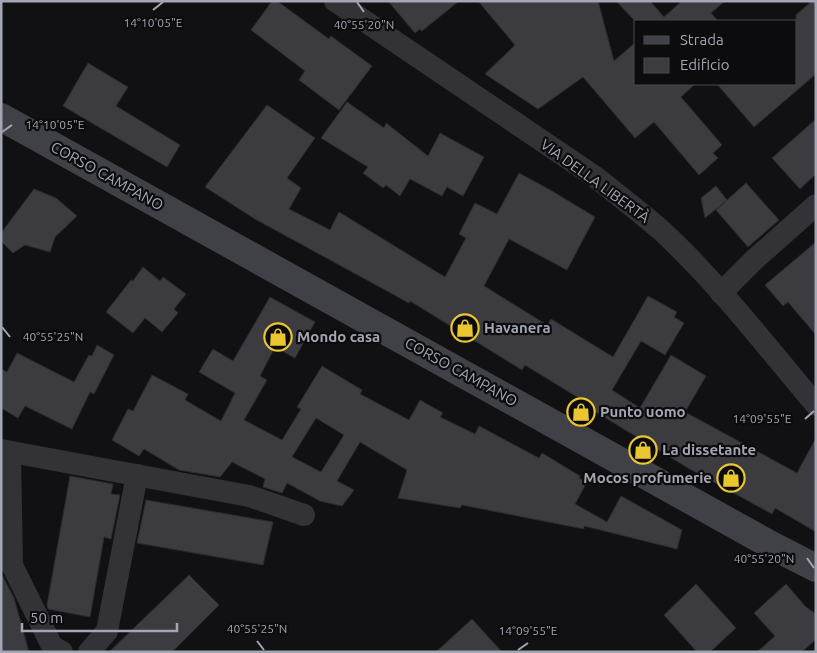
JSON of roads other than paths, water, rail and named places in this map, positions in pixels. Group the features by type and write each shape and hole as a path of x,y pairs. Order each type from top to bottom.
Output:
{"main road":[{"name":"CORSO CAMPANO","path":"1,117 762,540 816,568"}],"street":[{"name":"VIA DELLA LIBERTÀ","path":"335,1 626,200 663,232 721,294 816,405"},
{"path":"721,294 754,260 816,205"},
{"path":"62,652 52,646 12,565 6,451 249,496 304,515"},
{"path":"89,652 107,631 137,475"}],"place":[{"name":"Havanera","path":"465,328"},
{"name":"Mondo casa","path":"278,337"},
{"name":"Punto uomo","path":"581,412"},
{"name":"La dissetante","path":"643,450"},
{"name":"Mocos profumerie","path":"731,478"}]}
